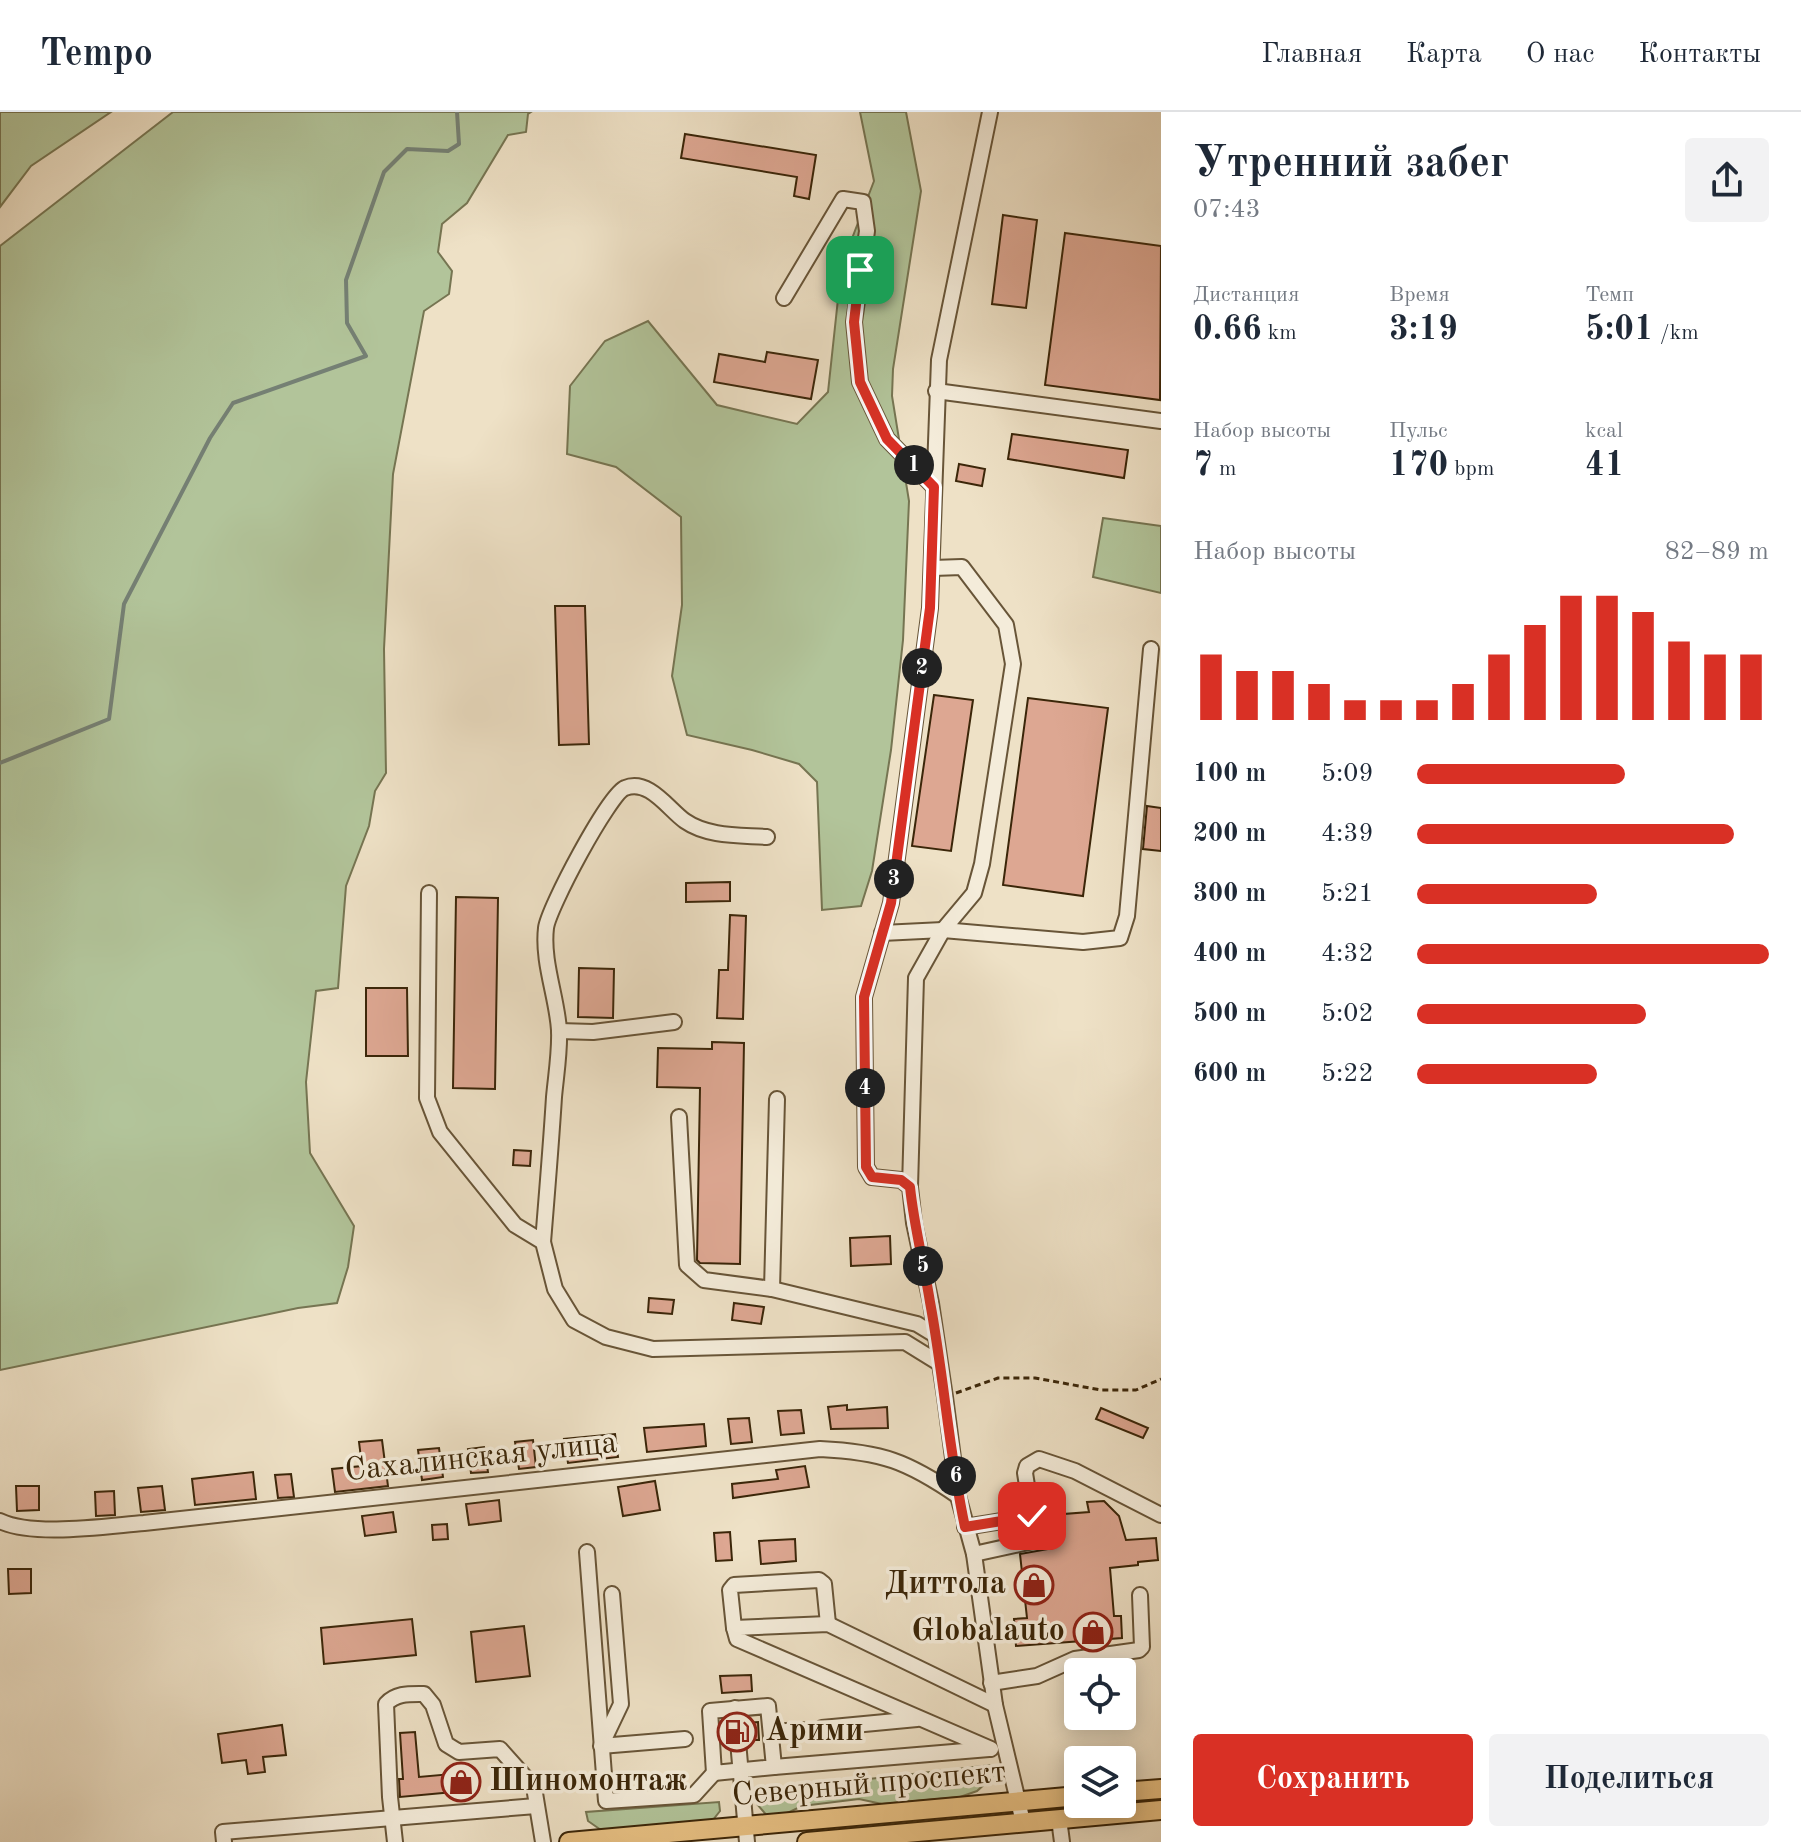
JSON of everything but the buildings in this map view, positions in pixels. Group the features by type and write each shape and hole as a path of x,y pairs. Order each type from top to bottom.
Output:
{"main road":[{"path":"1136,1791 1161,1789"},
{"name":"Северный проспект","path":"569,1842 747,1834 1064,1797"},
{"name":"Северный проспект","path":"807,1842 1161,1810"}],"street":[{"path":"910,1187 901,1180 872,1177 866,1167 864,997 891,903 933,568 939,360 990,112"},
{"path":"784,298 843,199 863,202 867,231 854,322 860,382 887,439 934,487"},
{"path":"936,391 1161,421"},
{"path":"933,568 962,567 1006,625 1013,664 982,864 974,893 943,930 916,978 910,1187 958,1496 974,1554 998,1748 1020,1801 1023,1822"},
{"path":"882,933 943,930 1083,942 1120,938 1127,916 1151,649"},
{"path":"767,837 700,830 684,821 652,792 638,786 624,788 613,798 550,909 546,947 559,1031 543,1242 555,1289 574,1320 606,1337 653,1349 905,1342 939,1363"},
{"path":"429,893 427,1098 440,1132 505,1214 515,1225 543,1242"},
{"path":"559,1031 593,1032 674,1022"},
{"path":"772,1289 777,1099"},
{"path":"679,1117 687,1265 704,1280 772,1289 917,1324 935,1335"},
{"name":"Сахалинская улица","path":"0,1521 13,1527 65,1529 144,1523 820,1449 857,1451 895,1459 934,1479 958,1496"},
{"path":"974,1554 1033,1541 1035,1536 1025,1473 1027,1466 1039,1459 1075,1471 1161,1515"},
{"path":"965,1527 1032,1516"},
{"path":"587,1552 606,1801 694,1795 714,1773 998,1748"},
{"path":"828,1624 824,1584 819,1580 734,1585 730,1590 737,1639 921,1719 998,1748"},
{"path":"601,1746 621,1704 612,1594"},
{"path":"991,1683 1037,1676 1075,1659 1139,1650 1142,1647 1140,1595"},
{"path":"734,1628 828,1624 995,1705"},
{"path":"395,1842 386,1704 392,1697 424,1694 433,1705 446,1744 459,1752 500,1749 534,1787 543,1842"},
{"path":"714,1773 710,1711 735,1708 768,1706 774,1767"},
{"path":"735,1708 747,1834"},
{"path":"822,1728 921,1719"},
{"path":"771,1732 802,1730"},
{"path":"601,1746 685,1739"},
{"path":"224,1842 223,1832 536,1806"},
{"path":"1059,1819 1062,1842"}],"path":[{"path":"945,1397 998,1378 1035,1378 1101,1390 1136,1390 1161,1379"}],"green space":[{"path":"0,112 111,112 31,166 0,207"},
{"path":"173,112 531,112 528,114 526,132 508,135 467,203 442,224 438,252 452,271 449,294 424,311 393,474 384,649 386,773 375,791 369,826 346,886 338,988 316,991 306,1082 310,1153 354,1226 348,1267 337,1303 298,1308 0,1370 0,246"},
{"path":"860,112 906,112 921,191 893,369 892,396 909,501 903,640 891,750 872,871 861,906 822,910 817,782 799,764 687,735 672,676 682,605 681,517 616,467 567,454 570,386 605,341 648,321 717,405 797,424 828,392 838,299 848,249 874,181"},
{"path":"1103,518 1161,526 1161,593 1093,577"},
{"path":"991,1765 997,1773 977,1791 960,1797 882,1804 859,1799 802,1806 781,1816 768,1817 757,1804 755,1792"},
{"path":"719,1802 720,1811 712,1821 601,1830 588,1821 586,1812"}],"waterway":[{"path":"0,763 109,719 124,604 210,438 233,403 366,356 347,323 346,280 384,172 407,149 448,151 459,144 457,112"}],"place":[{"name":"Диттола","path":"1034,1585"},
{"name":"Globalauto","path":"1093,1632"},
{"name":"Арими","path":"737,1732"},
{"name":"Шиномонтаж","path":"461,1782"}],"route":[{"path":"860,270 854,322 860,382 887,439 934,487 930,608 891,903 864,997 866,1167 872,1177 901,1180 910,1187 965,1527 1032,1516"}]}
